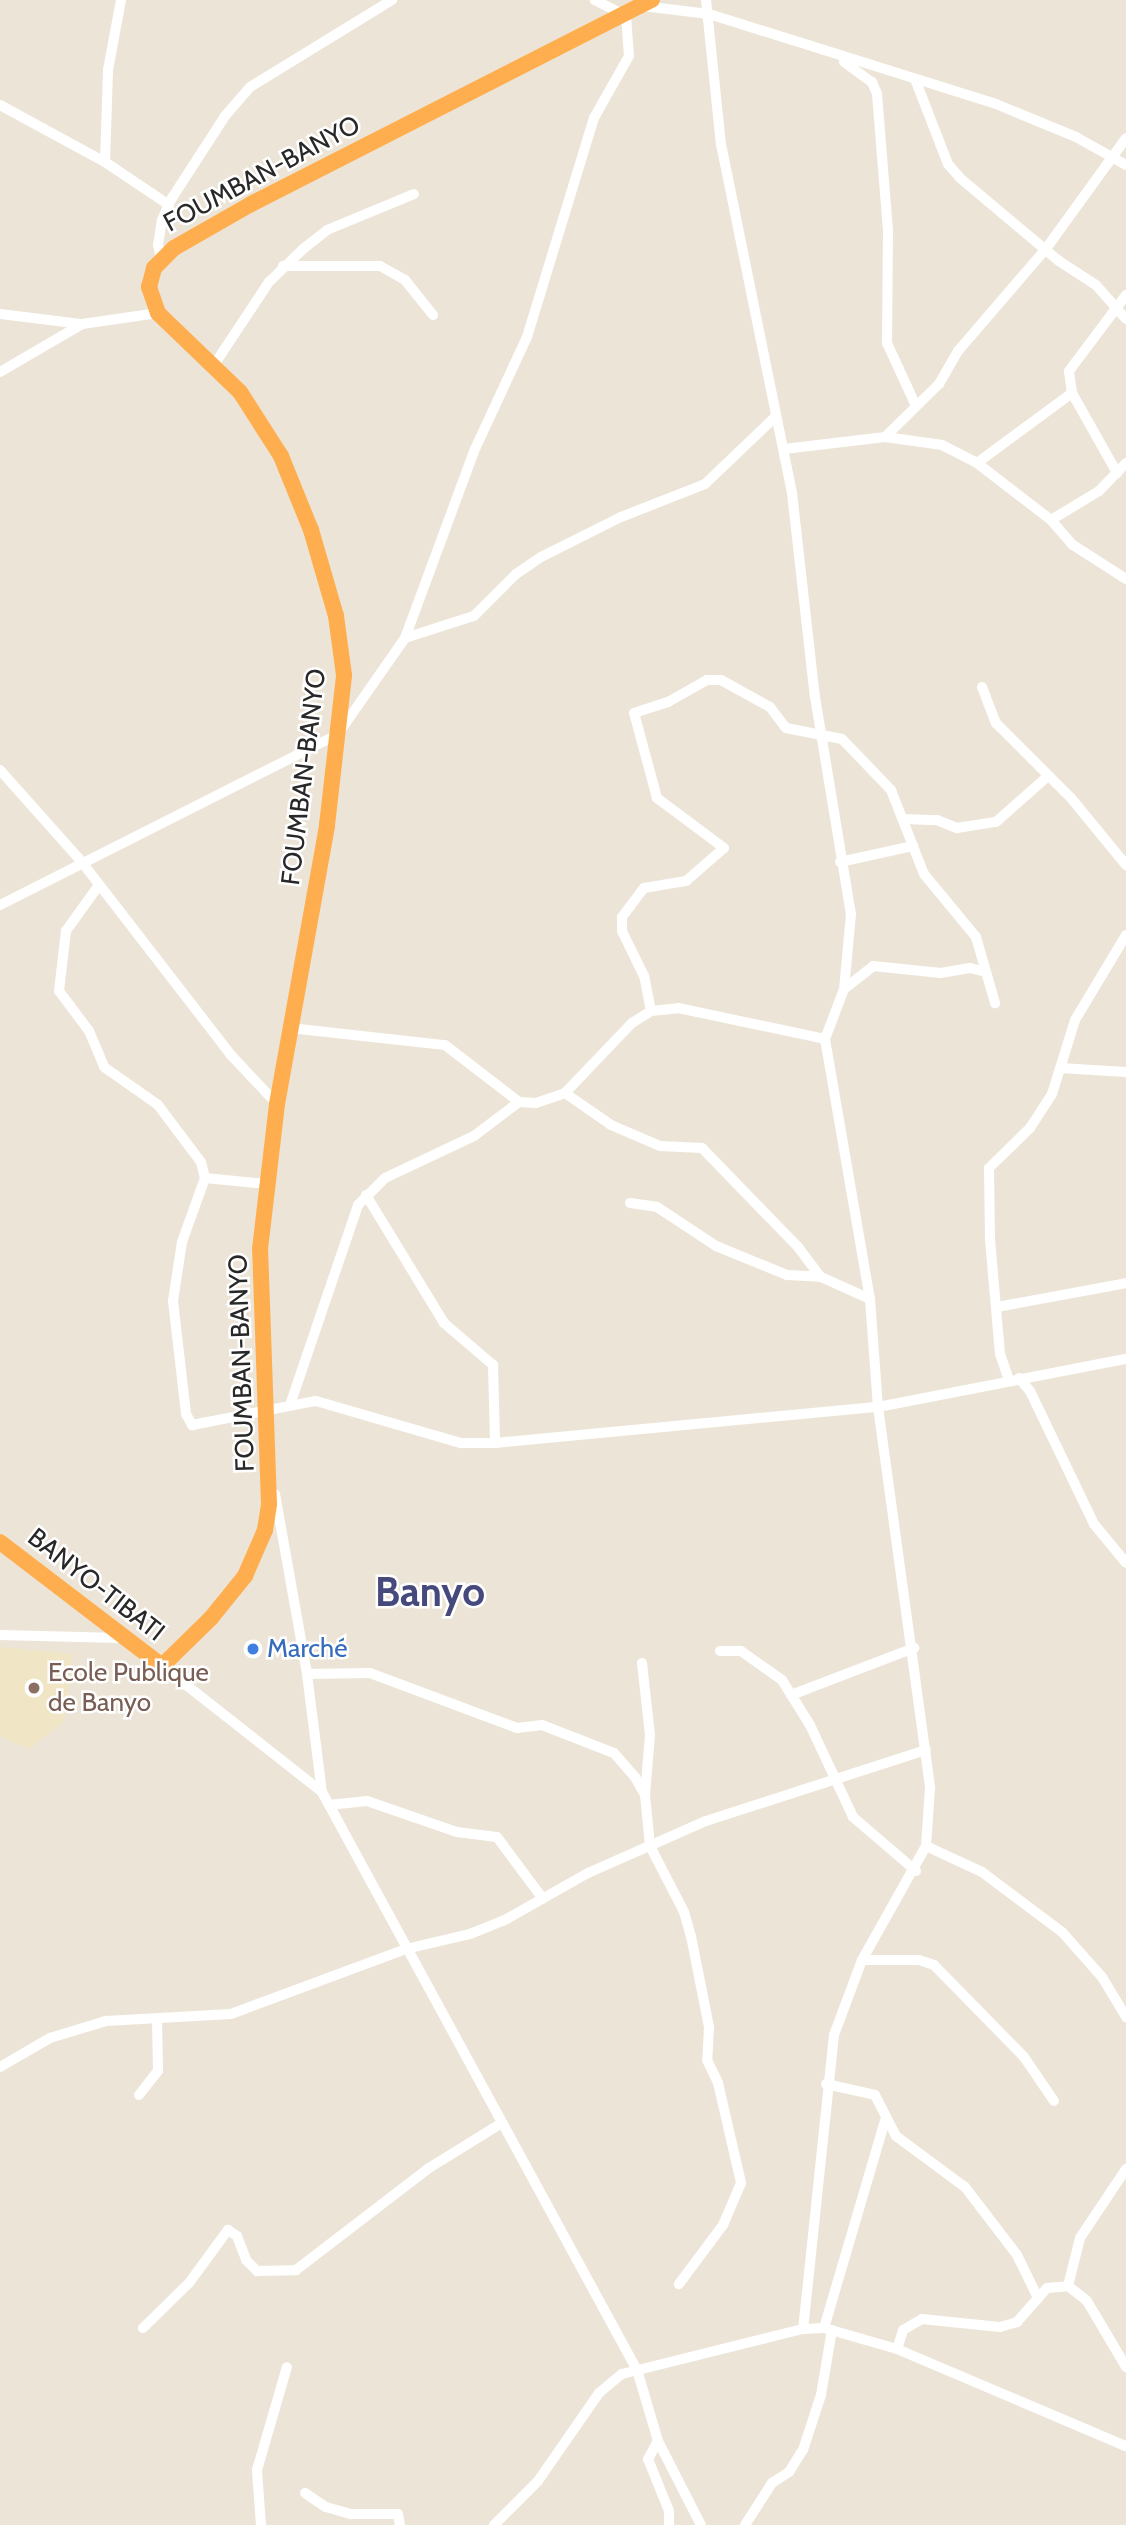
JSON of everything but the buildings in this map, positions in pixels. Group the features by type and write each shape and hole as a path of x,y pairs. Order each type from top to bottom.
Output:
{"highway":[{"name":"FOUMBAN-BANYO","path":"162,1666 211,1618 245,1576 265,1530 272,1478 264,1411 259,1284 267,1184 277,1104 327,825 338,734 342,656 336,617 311,530 267,432 214,365 158,313 149,287 161,258 251,204 648,3"},
{"name":"BANYO-TIBATI","path":"0,1542 121,1638 162,1666"}],"street":[{"path":"105,162 108,71 121,0"},
{"path":"161,258 158,245 169,205 218,126 250,87 392,0"},
{"path":"0,905 81,861 338,734 405,638 475,449 527,337 594,118 625,68 631,43 626,16 595,0"},
{"path":"706,0 721,144 775,416 784,449 809,609 821,734 851,914 844,989 825,1039 870,1299 878,1407 914,1648 926,1750 930,1814 926,1846 916,1871 863,1960 839,2014 826,2084 803,2329"},
{"path":"648,3 709,14 836,57 1033,117 1126,164"},
{"path":"836,57 872,82 877,94 888,230 887,343 916,406"},
{"path":"915,79 948,164 1045,250 1096,285 1126,319"},
{"path":"0,105 105,162 169,205"},
{"path":"885,437 939,384 958,351 1045,250 1111,155 1126,138"},
{"path":"214,365 283,266 327,230 414,194"},
{"path":"283,266 380,266 405,281 433,315"},
{"path":"1117,473 1072,393 1069,371 1126,295"},
{"path":"0,314 82,324 158,313"},
{"path":"0,372 82,324"},
{"path":"977,463 1072,393"},
{"path":"405,638 474,616 516,574 541,557 621,517 705,484 775,416"},
{"path":"784,449 885,437 933,442 977,463 1051,520 1073,545 1126,579"},
{"path":"1051,520 1099,491 1126,463"},
{"path":"651,1012 644,976 622,931 622,917 644,888 686,881 724,848 657,798 634,713 667,702 707,680 721,680 769,707 786,728 842,739 891,790 924,874 976,937 995,1003"},
{"path":"982,687 991,716 1126,865"},
{"path":"0,769 81,861 230,1055 277,1104"},
{"path":"903,819 937,820 957,828 996,822 1048,776"},
{"path":"841,862 913,846"},
{"path":"99,886 66,931 59,991 89,1031 104,1067 159,1105 174,1121 201,1163 205,1178 182,1242 173,1301 186,1414 196,1426 264,1411 291,1402 316,1401 461,1443 495,1443 878,1407 1126,1359"},
{"path":"1126,935 1078,1013 1052,1094 1030,1128 989,1168 1000,1354 1014,1379 1030,1391 1094,1524 1126,1563"},
{"path":"844,989 873,965 941,973 971,968 986,972"},
{"path":"290,1028 445,1045 519,1102 536,1103 565,1093 632,1023 651,1012 678,1008 825,1039"},
{"path":"1060,1068 1126,1072"},
{"path":"565,1093 611,1125 660,1146 702,1148 798,1247 821,1277"},
{"path":"291,1402 345,1235 366,1195 401,1169 474,1136 519,1102"},
{"path":"205,1178 267,1184"},
{"path":"366,1195 444,1323 493,1365 495,1443"},
{"path":"630,1203 657,1207 716,1246 788,1275 821,1277 870,1299"},
{"path":"997,1307 1126,1283"},
{"path":"272,1478 307,1674 322,1792 636,2370 658,2441 701,2525"},
{"path":"0,1636 121,1638"},
{"path":"791,1695 914,1648"},
{"path":"720,1651 729,1649 750,1656 774,1672 791,1695 823,1751 832,1778 862,1826 916,1871"},
{"path":"642,1663 650,1735 645,1795 650,1846 684,1912 691,1936 709,2028 708,2060 718,2083 741,2183 723,2225 680,2284"},
{"path":"162,1666 322,1792"},
{"path":"307,1674 370,1673 517,1728 542,1725 591,1741 614,1753 645,1795"},
{"path":"0,2067 50,2038 106,2021 231,2014 406,1949 470,1934 650,1846 832,1778 926,1750"},
{"path":"329,1805 368,1801 457,1832 497,1837 543,1899"},
{"path":"926,1846 982,1872 1062,1932 1102,1976 1126,2017"},
{"path":"863,1960 919,1960 934,1965 1024,2057 1054,2101"},
{"path":"139,2095 158,2071 157,2020"},
{"path":"826,2084 875,2095 896,2136 965,2187 1017,2255 1038,2298"},
{"path":"745,2525 772,2483 789,2472 803,2449 821,2395 828,2329 886,2118"},
{"path":"143,2328 190,2283 228,2230 237,2236 246,2260 257,2272 296,2270 429,2168 502,2123"},
{"path":"1068,2286 1080,2238 1126,2169"},
{"path":"897,2349 903,2330 922,2319 1000,2327 1017,2322 1047,2288 1068,2286 1087,2301 1126,2367"},
{"path":"494,2525 538,2481 599,2393 622,2374 803,2329 828,2329 897,2349 1126,2446"},
{"path":"261,2525 257,2469 287,2367"},
{"path":"658,2441 648,2459 669,2511 669,2525"},
{"path":"305,2493 326,2507 351,2514 398,2514 400,2525"}],"shaded area":[{"name":"Ecole Publique de Banyo","path":"0,1647 73,1654 64,1722 29,1749 0,1736"}],"place":[{"name":"Marché","path":"253,1649"},
{"name":"Ecole Publique de Banyo","path":"34,1688"}],"district":[{"name":"Banyo","path":"430,1592"}]}
